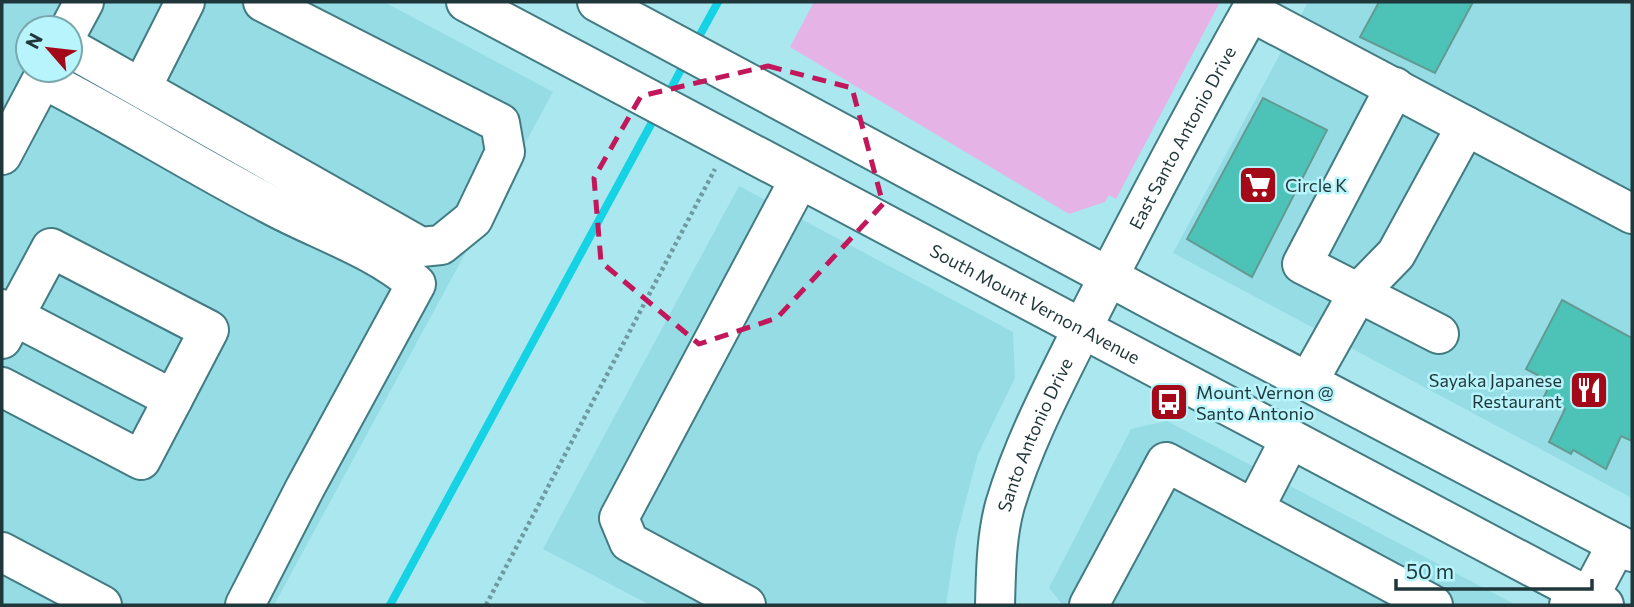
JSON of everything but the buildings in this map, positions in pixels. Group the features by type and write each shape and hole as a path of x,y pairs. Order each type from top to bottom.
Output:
{"main road":[{"path":"142,87 185,2"},
{"path":"84,56 421,247 442,245 473,219 505,152 500,122 263,2"},
{"name":"South Mount Vernon Avenue","path":"466,2 1290,439 1588,603"},
{"path":"597,2 1625,548 1588,603"},
{"path":"1254,7 1466,126 1632,214"},
{"name":"East Santo Antonio Drive","path":"1109,275 1254,7"},
{"path":"2,155 40,84"},
{"path":"61,84 271,205 396,267 416,284 245,605"},
{"path":"1395,87 1301,264 1439,334"},
{"path":"1308,382 1358,293 1396,254 1466,126"},
{"path":"746,605 629,542 619,517 799,180"},
{"path":"2,387 141,460 173,399 209,330 51,248 6,321 173,399"},
{"name":"Santo Antonio Drive","path":"995,605 997,548 1004,507 1020,462 1109,275"},
{"path":"1254,509 1290,439"},
{"path":"1089,605 1166,462 1433,605"},
{"path":"2,552 102,605"}],"path":[{"path":"485,605 701,195"}],"highlighted area":[{"path":"768,66 852,88 883,204 777,318 699,344 601,262 594,178 641,96"}],"shaded area":[{"path":"2,2 384,2 553,92 274,605 2,605"},
{"path":"814,2 1220,2 1116,199 1109,195 1105,202 1069,214 790,47"},
{"path":"1308,2 1632,2 1632,498 1173,253"},
{"path":"739,186 1013,332 1015,378 978,454 956,538 946,605 650,605 543,549"},
{"path":"1167,421 1516,605 1063,605 1049,588 1131,429"}],"waterway":[{"path":"696,42 718,2"},
{"path":"666,98 686,60"},
{"path":"390,605 656,115"}],"place":[{"name":"Circle K","path":"1258,185"},
{"name":"Sayaka Japanese Restaurant","path":"1589,390"},
{"name":"Mount Vernon @ Santo Antonio","path":"1169,402"}]}
